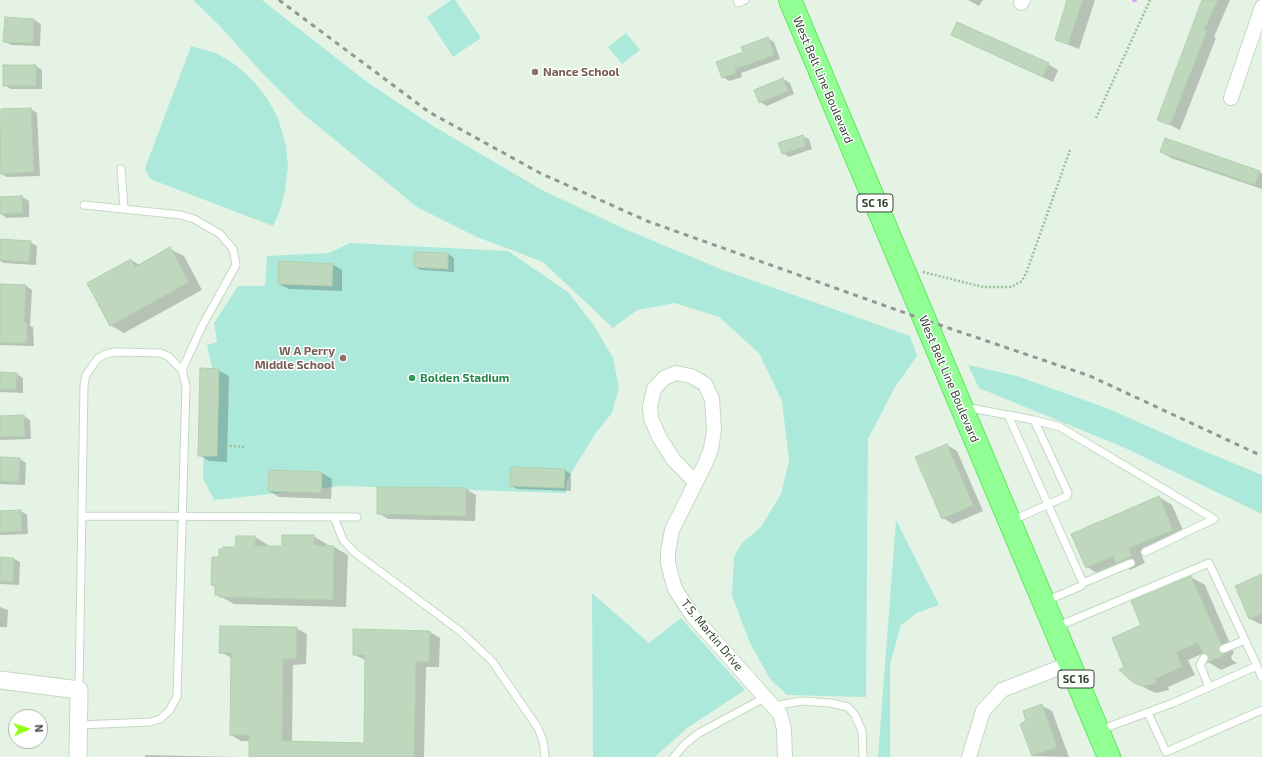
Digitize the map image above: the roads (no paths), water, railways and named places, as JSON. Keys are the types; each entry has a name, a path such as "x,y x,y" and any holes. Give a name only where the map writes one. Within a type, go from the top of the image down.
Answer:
{"main road":[{"name":"West Belt Line Boulevard","path":"790,0 1109,757"}],"street":[{"path":"1231,98 1262,7"},
{"name":"T.S. Martin Drive","path":"695,482 673,459 660,438 651,418 650,407 654,389 664,378 676,373 692,376 705,384 712,399 714,408 714,430 711,449 703,469 695,482 672,530 668,552 668,563 671,575 675,589 692,615 780,714 784,729 785,757"},
{"path":"969,757 983,711 1002,690 1069,664"},
{"path":"0,680 79,690 78,757"}],"lane":[{"path":"737,0 738,3 745,0"},
{"path":"121,169 124,208"},
{"path":"84,205 181,215 194,219 220,234 233,249 236,265 202,326 182,370"},
{"path":"79,690 84,385 90,368 98,358 106,354 115,352 152,352 168,356 182,370 186,386 177,697 174,705 160,719 150,722 79,725"},
{"path":"961,406 1060,426 1214,519 1145,552"},
{"path":"1008,415 1083,583"},
{"path":"1010,522 1067,496 1068,493 1034,420"},
{"path":"82,516 357,516"},
{"path":"334,516 343,540 354,552 460,631 492,661 538,728 543,742 545,757"},
{"path":"1044,602 1081,586 1083,583 1131,563"},
{"path":"1054,628 1210,563 1262,678"},
{"path":"1223,649 1245,640"},
{"path":"1204,658 1201,661 1201,670 1209,687"},
{"path":"1098,731 1148,713 1257,666"},
{"path":"674,757 685,744 699,734 770,701 809,701 831,703 848,707 855,715 862,731 863,757"},
{"path":"1148,713 1166,752 1262,710"}],"railway":[{"path":"279,0 429,112 540,173 647,221 925,320 1090,376 1262,456"}],"place":[{"name":"Nance School","path":"535,72"},
{"name":"W A Perry Middle School","path":"343,358"},
{"name":"Bolden Stadium","path":"412,378"}]}
